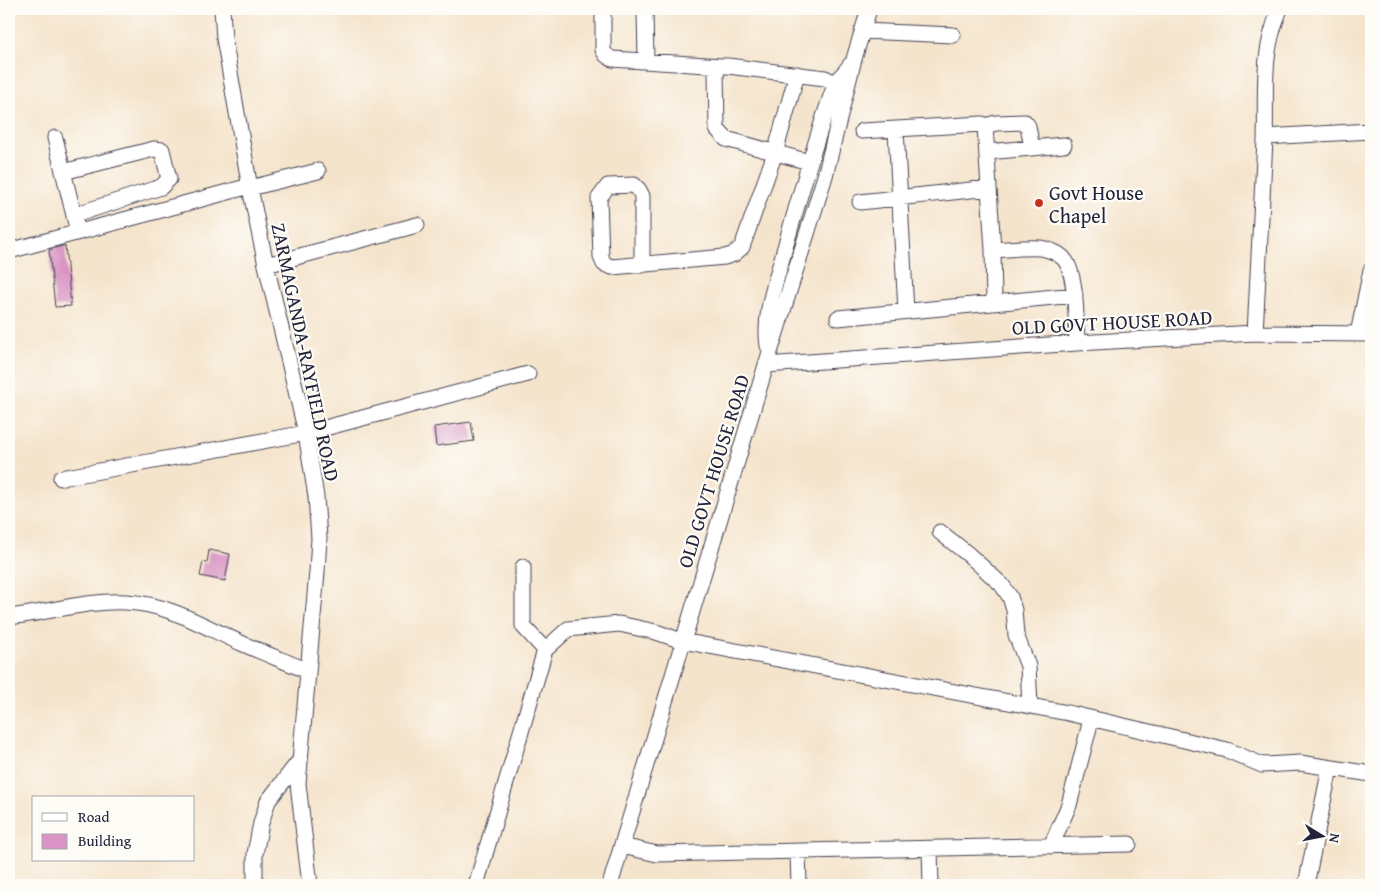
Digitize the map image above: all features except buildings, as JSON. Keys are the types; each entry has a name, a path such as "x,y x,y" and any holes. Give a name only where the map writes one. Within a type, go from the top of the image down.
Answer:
{"street":[{"name":"ZARMAGANDA-RAYFIELD ROAD","path":"222,9 224,38 250,187 266,265 306,433 316,497 319,538 298,784 310,885"},
{"path":"604,9 603,50 612,59 728,66 825,78 836,83"},
{"path":"645,9 646,61"},
{"path":"768,360 819,196 854,59 869,9"},
{"path":"1255,334 1265,136 1264,76 1267,50 1273,26 1280,9"},
{"path":"862,31 953,35"},
{"path":"768,360 767,335 770,305 809,162 836,83 854,59"},
{"path":"722,66 716,70 717,129 726,138 809,162"},
{"path":"642,264 642,196 634,185 608,186 600,198 601,257 604,264 612,267 725,257 734,254 742,248 775,153 797,74"},
{"path":"862,131 982,124 985,126 996,123 1025,122 1028,126 1032,148"},
{"path":"985,126 993,250 994,303"},
{"path":"896,130 906,311"},
{"path":"1265,136 1371,130"},
{"path":"55,138 78,233"},
{"path":"987,152 1064,145"},
{"path":"63,172 154,148 162,150 169,179 161,187 74,215"},
{"path":"9,251 250,187 318,171"},
{"path":"860,202 989,188"},
{"path":"801,190 819,196"},
{"path":"266,265 416,224"},
{"path":"993,250 1042,248 1057,253 1065,260 1072,275 1075,295 1077,343"},
{"path":"1365,334 1371,270"},
{"path":"838,318 1075,295"},
{"name":"OLD GOVT HOUSE ROAD","path":"610,885 768,360 1255,334 1365,334"},
{"path":"61,478 306,433 528,374"},
{"path":"940,532 1002,585 1010,597 1014,610 1016,635 1028,666 1030,706"},
{"path":"523,567 523,626 545,650"},
{"path":"9,617 97,602 148,604 172,610 239,642 308,671"},
{"path":"476,885 545,650 568,629 619,624 656,632 682,641 1030,706 1227,750 1262,765 1300,763 1371,774"},
{"path":"1051,846 1069,806 1092,720"},
{"path":"253,885 255,878 255,854 261,823 268,801 300,760"},
{"path":"1307,880 1330,768"},
{"path":"622,846 657,854 1129,844"},
{"path":"930,849 931,885"},
{"path":"798,852 799,885"}],"place":[{"name":"Govt House Chapel","path":"1039,203"}]}
